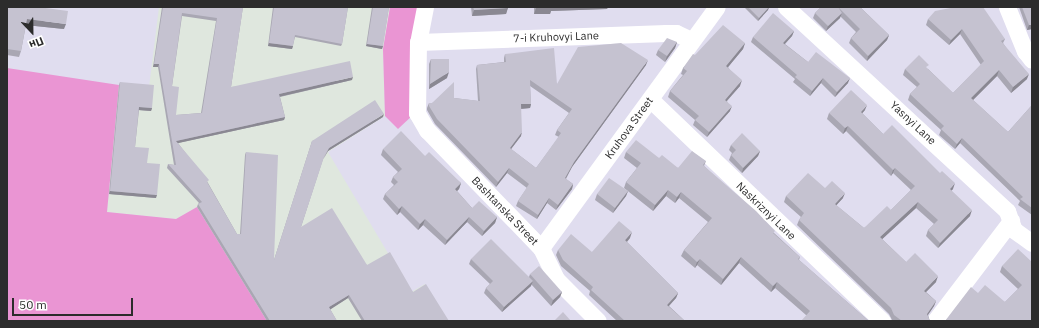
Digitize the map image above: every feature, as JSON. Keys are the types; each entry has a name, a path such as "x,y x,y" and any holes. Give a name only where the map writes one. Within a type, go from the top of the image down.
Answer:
{"street":[{"name":"Bashtanska Street","path":"425,7 418,42 417,113 427,130 541,248 556,279 598,321"},
{"name":"Kruhova Street","path":"541,248 650,99 691,40 717,7"},
{"name":"Yasnyi Lane","path":"786,7 1007,211 1014,230 1032,243"},
{"path":"1007,7 1025,51 1032,60"},
{"name":"7-i Kruhovyi Lane","path":"418,42 666,33 676,33 691,40"},
{"name":"Naskriznyi Lane","path":"650,99 882,321"},
{"path":"935,321 1011,221"}],"shaded area":[{"path":"159,7 390,7 383,49 385,116 328,152 411,292 425,284 447,321 267,321 197,207 176,219 107,212 119,85 149,87"},
{"path":"390,7 420,7 414,114 398,129 385,116 383,49"},
{"path":"7,68 119,85 107,212 176,219 197,207 267,321 7,321"}],"building":[{"path":"7,7 38,7 68,11 66,24 27,19 21,51 7,49"},
{"path":"163,7 243,7 231,87 350,61 353,77 279,94 285,117 176,141 209,180 207,182 237,234 241,234 246,152 278,155 274,260 312,141 375,100 384,114 329,148 324,157 301,227 332,208 367,265 390,252 413,292 426,284 449,321 365,321 349,295 329,307 337,321 270,321 198,204 202,202 168,164 176,165 159,64 154,64","holes":["182,13 217,18 202,113 176,115 179,87 172,86"]},
{"path":"274,7 348,7 342,44 295,35 293,46 269,43"},
{"path":"373,7 389,7 383,46 367,44"},
{"path":"473,7 508,7 508,8 474,10"},
{"path":"552,7 552,8 536,8"},
{"path":"748,7 769,7 759,18"},
{"path":"821,7 838,7 842,13 828,26 815,13"},
{"path":"838,7 860,7 889,35 868,56 851,38 860,29"},
{"path":"956,7 983,7 1005,39 1001,41 1029,74 1013,87 999,70 971,98 1008,132 1032,105 1032,208 1020,199 1023,197 962,138 957,144 941,129 944,126 910,94 920,84 905,69 919,55 929,65 926,67 953,93 984,61 962,29 951,40 928,19 935,11"},
{"path":"1022,7 1032,7 1032,25 1029,25"},
{"path":"773,13 794,31 783,43 808,62 816,52 850,78 837,92 823,78 812,91 795,77 797,75 753,37"},
{"path":"723,25 745,43 726,66 742,80 725,100 732,106 709,132 695,120 699,116 670,91 687,71 683,68 693,54 695,55"},
{"path":"667,38 677,42 667,56 658,50"},
{"path":"621,43 648,60 574,162 565,178 573,184 558,205 549,198 538,215 518,201 529,184 509,168 498,182 437,119 429,106 429,103 432,103 454,82 454,98 480,101 477,65 506,62 505,54 554,48 557,84 578,47","holes":["530,80 572,109 557,130 561,133 536,168 510,148 522,132 521,104 531,104"]},
{"path":"431,59 449,59 449,72 430,84"},
{"path":"120,82 154,85 152,108 139,107 135,147 149,148 147,163 160,164 157,195 110,191"},
{"path":"851,90 867,105 861,112 883,134 892,125 940,173 942,171 955,183 950,189 972,210 940,243 928,230 938,220 918,202 880,237 906,262 915,253 938,276 924,291 936,301 927,314 930,321 902,321 894,315 891,308 799,220 804,213 786,196 808,173 825,188 832,181 845,193 835,204 864,228 887,206 891,210 915,186 895,168 893,170 848,126 845,128 829,113"},
{"path":"401,131 425,156 429,152 461,183 455,189 472,208 479,201 497,217 484,231 469,217 447,240 425,219 420,224 402,206 399,209 385,194 398,182 393,177 402,169 383,149"},
{"path":"742,133 760,151 743,168 731,155 736,150 731,145"},
{"path":"636,140 659,158 662,155 678,168 692,151 706,161 703,165 756,211 775,231 773,233 800,257 798,259 869,321 801,321 810,311 777,282 773,286 741,257 723,279 700,259 697,262 684,250 712,218 681,192 677,197 668,190 655,205 626,182 641,163 626,152"},
{"path":"609,178 628,191 615,208 597,194"},
{"path":"619,221 632,232 625,240 678,293 667,305 685,321 625,321 591,290 593,287 563,260 558,250 571,234 592,252"},
{"path":"491,239 533,281 504,307 486,288 493,281 471,259"},
{"path":"1018,249 1032,262 1032,321 945,321 971,287 978,293 985,285 1005,302 1022,285 1002,266"},
{"path":"539,266 562,292 553,300 530,274"},
{"path":"563,312 571,321 554,321"}]}
